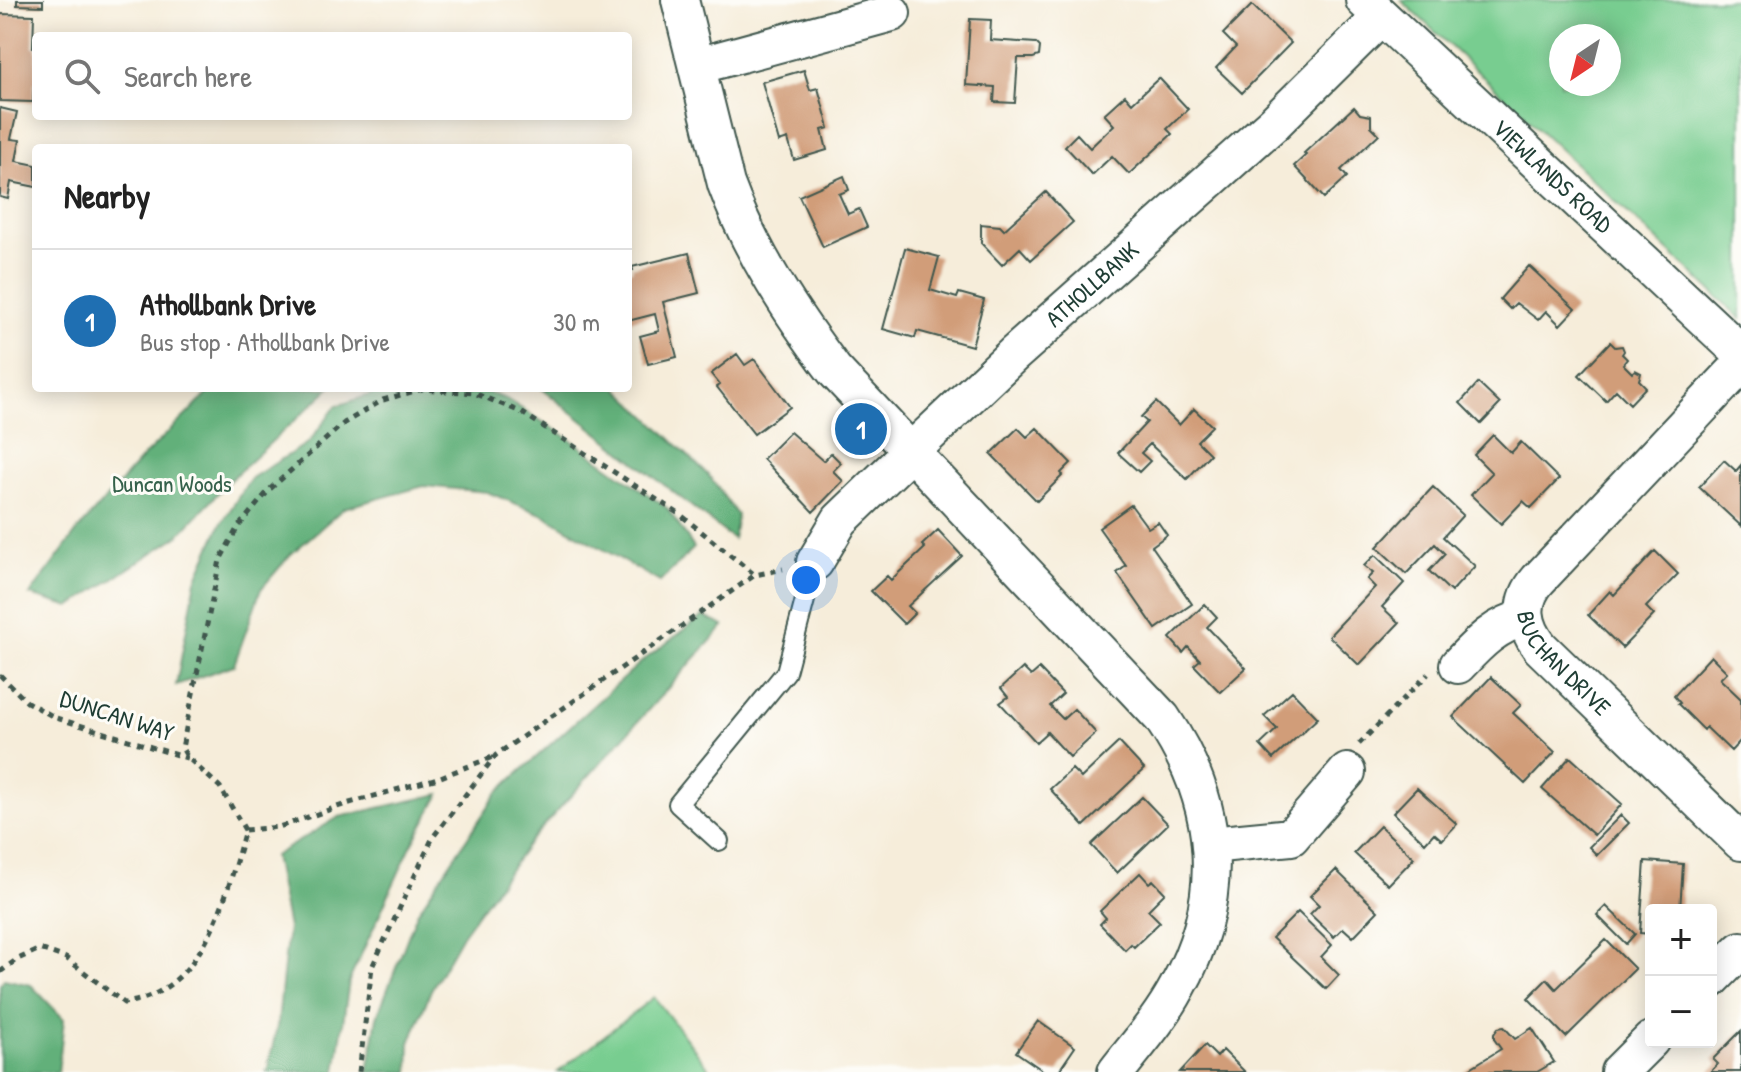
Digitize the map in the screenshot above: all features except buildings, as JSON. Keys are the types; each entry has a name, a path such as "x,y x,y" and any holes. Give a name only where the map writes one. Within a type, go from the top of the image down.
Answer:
{"street":[{"path":"680,0 726,184 736,210 795,319 834,370 1162,718 1182,746 1196,778 1207,812 1210,896 1191,959 1177,989 1116,1072"},
{"name":"VIEWLANDS ROAD","path":"1374,9 1741,353"},
{"name":"ATHOLLBANK","path":"815,562 840,520 1013,355 1274,123 1370,28 1374,9"},
{"path":"697,66 892,13"},
{"name":"BUCHAN DRIVE","path":"1741,365 1533,586 1526,597 1525,618 1540,647 1741,842"},
{"path":"1458,665 1496,629 1525,618"},
{"path":"1210,845 1291,837 1347,772"},
{"path":"1715,976 1741,950"},
{"path":"1619,1072 1645,1046"}],"lane":[{"path":"719,841 678,804 786,672 815,562"}],"path":[{"path":"0,972 16,960 40,949 66,958 124,1003 145,1001 163,991 191,966 218,919 245,830 220,787 188,758 182,748 220,560 232,538 270,489 344,423 383,400 411,392"},
{"path":"461,392 474,393 521,412 682,516 755,575"},
{"path":"245,830 279,827 438,778 496,755 755,575 815,562"},
{"path":"1347,772 1354,749 1435,666 1458,665"},
{"name":"DUNCAN WAY","path":"0,675 27,702 56,718 188,758"},
{"path":"359,1072 372,967 433,837 496,755"}],"green space":[{"path":"1401,0 1741,0 1741,319"},
{"name":"Duncan Woods","path":"210,392 326,392 230,480 178,536 70,607 30,595 78,530 142,458"},
{"path":"378,392 486,392 506,399 567,437 667,508 694,548 660,582 544,515 487,492 424,486 344,508 290,555 261,589 234,665 176,685 196,580 220,526 250,479 309,442 336,406"},
{"path":"546,392 622,392 710,477 737,515 733,539"},
{"path":"703,616 724,626 531,840 462,935 431,990 410,1043 409,1072 368,1072 377,1017 417,913 498,792 640,663"},
{"path":"440,794 410,848 349,981 336,1072 267,1072 278,1022 288,928 274,856 339,817"},
{"path":"4,979 31,985 64,1019 58,1072 0,1072 0,985"},
{"path":"654,997 712,1072 558,1072"}],"place":[{"name":"Athollbank Drive","path":"861,429"}]}
